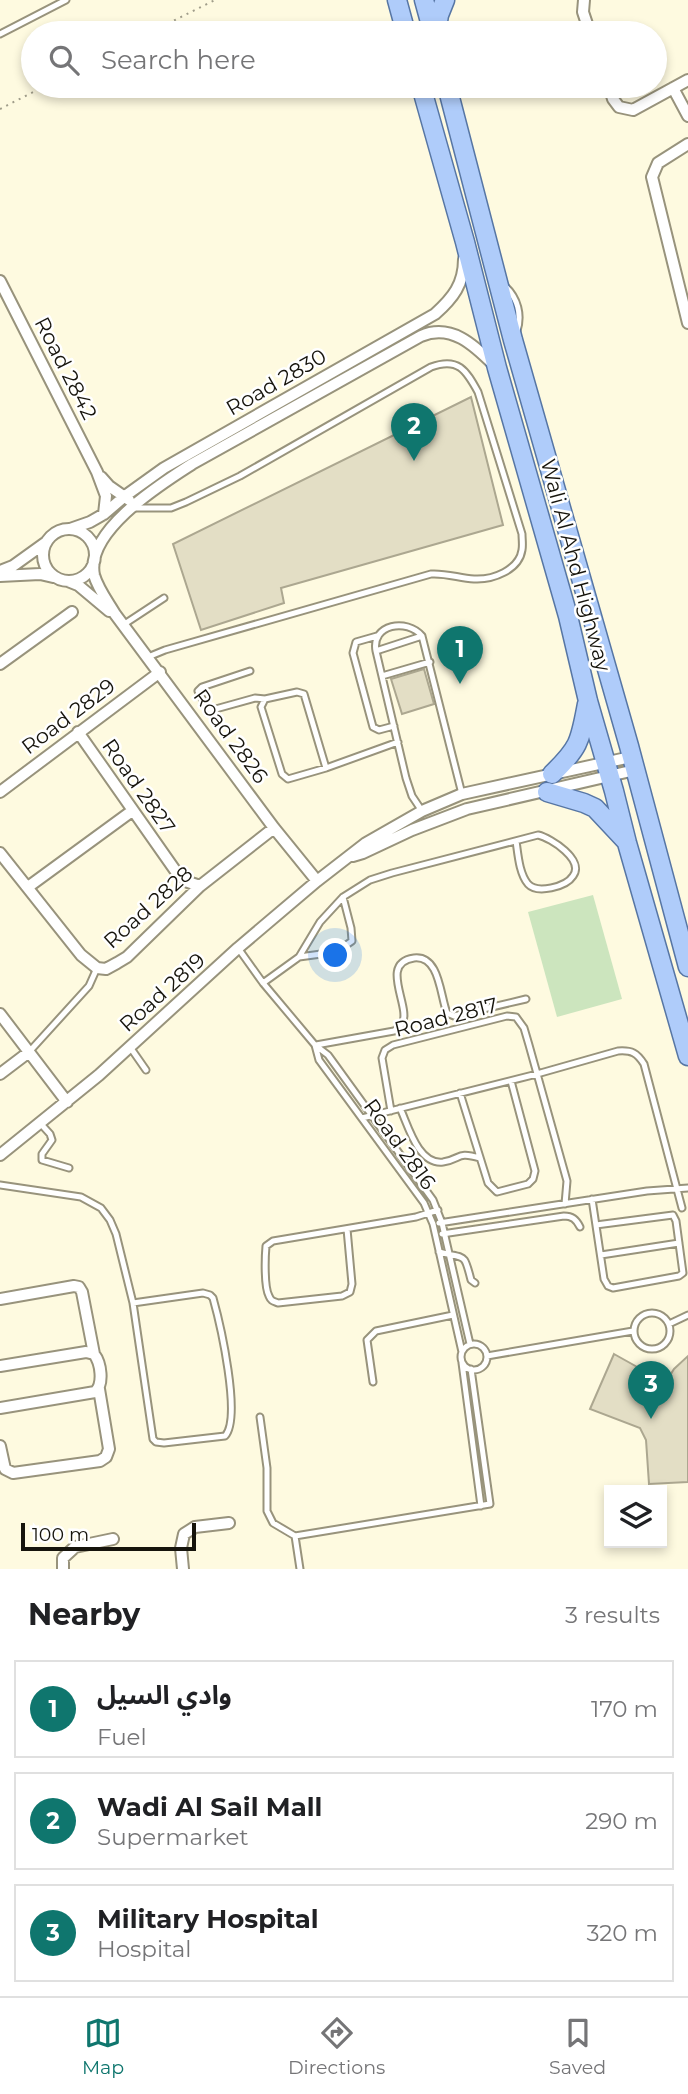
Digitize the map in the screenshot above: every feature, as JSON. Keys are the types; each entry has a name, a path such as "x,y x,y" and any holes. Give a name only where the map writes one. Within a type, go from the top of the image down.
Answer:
{"main road":[{"path":"397,0 403,21"},
{"path":"424,0 431,21"},
{"path":"438,21 445,0"},
{"name":"Wali Al Ahd Highway","path":"424,98 497,368 568,616 588,701 621,767 627,843 688,1056"},
{"name":"Wali Al Ahd Highway","path":"450,98 621,767 678,929 688,967"},
{"path":"552,774 574,752 580,740 588,701"},
{"path":"547,792 595,808 627,843"}],"street":[{"path":"584,0 583,12 586,21"},
{"path":"680,85 688,102"},
{"path":"680,85 688,116"},
{"path":"614,98 619,107 628,110 656,98"},
{"path":"688,144 657,163 652,177 684,291 688,323"},
{"name":"Road 2830","path":"69,529 104,514 164,468 435,314 453,297 461,283 465,242"},
{"name":"Road 2842","path":"0,281 97,472 106,496 104,514"},
{"name":"Road 2830","path":"94,559 104,536 132,507 191,464 431,332 452,332 483,354 497,368"},
{"name":"Road 2842","path":"97,472 109,486 125,496 132,507"},
{"path":"77,530 89,538 94,552 92,566 82,577 64,580 40,574 0,573 45,543 55,532 77,530"},
{"path":"45,543 45,565 54,576 64,580"},
{"name":"Road 2826","path":"94,559 94,574 115,614 274,828 317,881"},
{"name":"Road 2826","path":"64,580 78,585 115,614"},
{"path":"0,664 72,612"},
{"name":"Road 2829","path":"0,792 160,672"},
{"name":"Road 2827","path":"78,733 177,873 188,882 200,886"},
{"name":"Road 2819","path":"0,1155 130,1047 238,948 366,843 422,811 462,794 552,774 621,767"},
{"name":"Road 2819","path":"350,856 467,809 547,792 621,767"},
{"path":"462,794 467,809"},
{"path":"27,887 132,811"},
{"path":"422,811 430,823"},
{"name":"Road 2828","path":"0,853 81,955 97,968 106,969 127,957 200,886 274,828"},
{"path":"0,1014 67,1101"},
{"path":"0,1074 29,1052"},
{"path":"0,1299 79,1287 94,1354 98,1359 101,1384 99,1389 109,1449 106,1457 100,1461 13,1473 5,1469 0,1446"},
{"path":"0,1366 86,1352 94,1354"},
{"path":"0,1408 95,1392 99,1389"},
{"path":"183,1569 181,1548 184,1534 195,1527 229,1522"},
{"path":"63,1569 63,1558 75,1546 113,1539"}],"lane":[{"path":"25,21 66,0"},
{"path":"0,34 21,23"},
{"path":"132,507 171,508 186,502 240,476 431,367 447,362 457,365 469,375 478,392 522,534 522,551 516,563 506,572 474,579 450,574 431,574 148,657"},
{"path":"123,625 164,598"},
{"path":"394,726 379,730 373,727 353,653 356,642 402,625 410,626 422,636 462,794"},
{"path":"377,636 376,651 409,787 422,811"},
{"path":"376,651 422,636"},
{"path":"382,676 430,662"},
{"path":"250,671 202,687 198,691 208,709 255,698 265,699 297,692 304,694 326,768"},
{"path":"265,699 261,707 284,777 292,778 326,768 398,742"},
{"path":"263,983 299,957 320,922 343,897 362,884 392,873 538,835 551,839 569,856 576,868 575,876 552,888 540,890 530,886 524,877 516,841"},
{"path":"299,957 336,952 352,941 352,928 343,897"},
{"name":"Road 2816","path":"238,948 263,983 315,1045 328,1055 438,1210 470,1344"},
{"path":"315,1045 394,1031 402,1025 404,1016 396,977 399,968 413,958 430,962 435,969 447,1013 454,1016 526,999"},
{"path":"29,1052 89,986 97,968"},
{"name":"Road 2817","path":"391,1111 382,1058 385,1050 393,1045 507,1016 516,1017 524,1028 537,1074"},
{"name":"Road 2816","path":"315,1045 319,1060 419,1193 429,1213 462,1352"},
{"path":"130,1047 146,1070"},
{"path":"362,1118 628,1050 638,1054 644,1064 682,1208"},
{"path":"537,1074 567,1181 565,1203"},
{"path":"460,1093 488,1183 497,1192 527,1184 533,1180 535,1171 511,1081"},
{"path":"400,1108 419,1148 428,1158 445,1162 465,1154 480,1158"},
{"path":"40,1124 52,1140 42,1160 69,1168"},
{"path":"0,1185 81,1197 101,1208 114,1227 133,1303 153,1439 164,1443 225,1436 230,1430 232,1394 213,1298 203,1293 133,1303"},
{"path":"433,1224 647,1191 688,1188"},
{"path":"592,1199 604,1279 607,1286 613,1288 683,1273 673,1215 596,1225"},
{"path":"347,1229 352,1284 350,1292 342,1296 278,1303 272,1301 268,1295 267,1246 273,1241 438,1210"},
{"path":"435,1235 564,1216 577,1220 580,1227"},
{"path":"601,1255 679,1243"},
{"path":"439,1252 466,1259 471,1280 475,1283"},
{"path":"648,1312 664,1317 669,1324 670,1335 665,1344 655,1349 645,1348 636,1341 633,1331 635,1322 648,1312"},
{"path":"373,1382 367,1340 370,1335 376,1331 453,1315"},
{"path":"669,1324 688,1315"},
{"path":"487,1356 633,1331"},
{"path":"481,1506 462,1352 470,1344 482,1346 487,1356"},
{"path":"471,1370 482,1367 487,1356"},
{"path":"260,1417 267,1468 267,1510 273,1523 295,1536 490,1504 471,1370 462,1363"},
{"path":"295,1536 300,1569"}],"path":[{"path":"173,21 215,0"},
{"path":"0,108 21,98"}],"green space":[{"path":"593,895 622,999 557,1017 528,912"}],"building":[{"path":"471,397 503,525 281,588 284,603 201,630 173,544"},
{"path":"424,669 434,704 402,714 391,679"},
{"path":"614,1354 657,1378 669,1377 688,1356 688,1482 649,1484 646,1440 640,1428 590,1409"}],"place":[{"name":"Wadi Al Sail Mall","path":"414,461"},
{"name":"وادي السيل","path":"460,684"},
{"name":"Military Hospital","path":"651,1419"}]}
